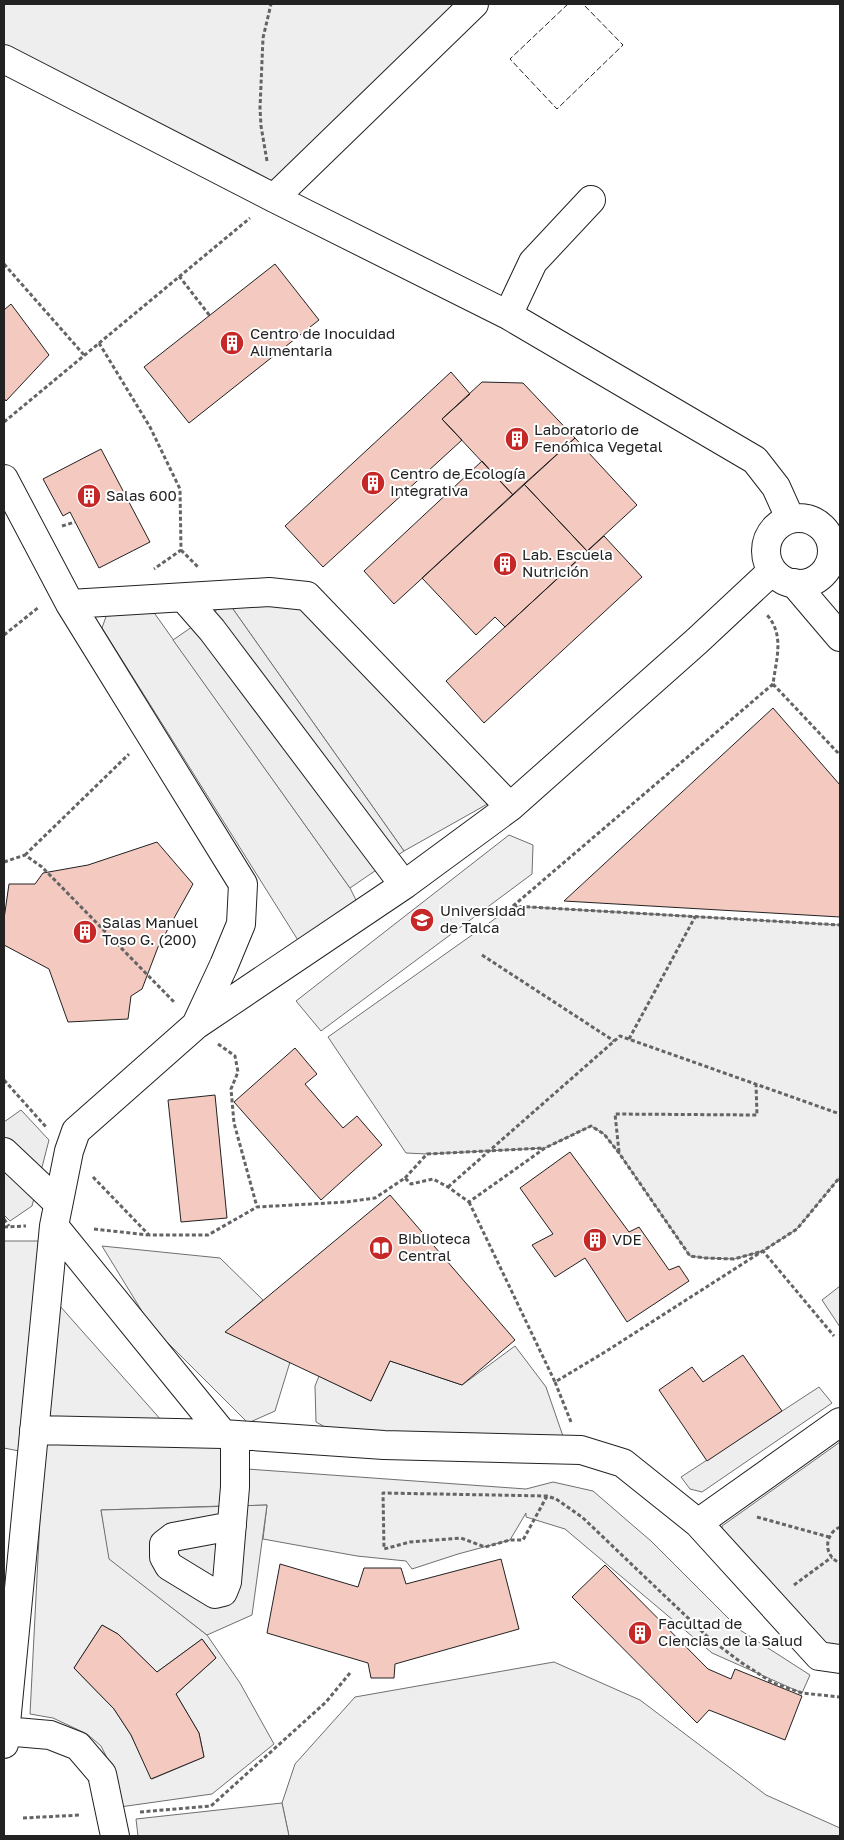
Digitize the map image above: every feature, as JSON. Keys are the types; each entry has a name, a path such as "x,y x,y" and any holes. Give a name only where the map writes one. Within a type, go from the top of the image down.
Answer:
{"lane":[{"path":"274,198 474,4"},
{"path":"4,59 274,198 508,315 755,460 776,487 790,518"},
{"path":"508,315 533,262 591,200"},
{"path":"4,479 70,604 243,884 241,924 196,1025"},
{"path":"783,577 807,583 818,577 827,568 836,548 826,532 816,522 803,518 790,518 778,524 770,534 765,546 766,559 783,577 840,637"},
{"path":"114,1825 102,1774 78,1746 50,1735 4,1736 56,1214 69,1151 76,1130 196,1025 404,885 510,807 697,641 783,577"},
{"path":"70,604 269,592 307,596 510,807"},
{"path":"184,598 212,630 404,885"},
{"path":"4,1152 56,1214 229,1435 235,1487 232,1526"},
{"path":"698,1523 840,1422"},
{"path":"34,1430 229,1435 384,1445 581,1450 624,1463 698,1523 819,1656 840,1660"}],"path":[{"path":"4,422 274,198 261,126 260,108 263,38 271,4"},
{"path":"4,264 84,355"},
{"path":"179,276 210,316"},
{"path":"98,343 150,427 180,489 181,550 148,574"},
{"path":"4,635 41,605"},
{"path":"840,755 773,684 512,906 840,925"},
{"path":"4,862 26,855 129,753"},
{"path":"26,855 42,867 175,1004 179,996"},
{"path":"630,1039 695,916"},
{"path":"482,954 614,1041"},
{"path":"196,1025 216,1043 235,1056 238,1072 231,1089 234,1124 257,1207"},
{"path":"448,1187 620,1036 840,1114"},
{"path":"4,1080 149,1235"},
{"path":"619,1153 615,1114 757,1116 756,1084"},
{"path":"468,1202 545,1148 591,1126 604,1134 619,1153 690,1256 734,1259 764,1251"},
{"path":"56,1214 149,1235 208,1235 257,1207 346,1202 375,1198 405,1178 427,1154 545,1148"},
{"path":"555,1382 798,1229 840,1177"},
{"path":"405,1178 411,1184 433,1179 448,1187 468,1202 564,1401 581,1450"},
{"path":"4,1219 10,1226"},
{"path":"764,1251 834,1336"},
{"path":"547,1496 523,1540 510,1540 485,1547 461,1538 410,1542 384,1549 383,1493 547,1496 582,1517 710,1639 742,1663 773,1683 808,1695 840,1697"},
{"path":"756,1516 829,1537"},
{"path":"840,1527 832,1532 829,1537 828,1548 832,1557 840,1563"},
{"path":"790,1588 832,1557"},
{"path":"23,1818 114,1825 211,1806 326,1702 350,1673"}],"shaded area":[{"path":"4,4 459,4 273,188 4,46"},
{"path":"228,602 297,607 314,616 491,802 404,851"},
{"path":"228,602 404,851 350,888 173,640"},
{"path":"150,607 350,888 358,904 301,945 102,628 109,608"},
{"path":"509,835 533,845 532,874 321,1031 296,1001"},
{"path":"513,906 840,925 840,1177 797,1229 763,1251 734,1259 690,1256 619,1153 604,1134 591,1126 545,1148 427,1154 406,1153 328,1037"},
{"path":"21,1110 49,1140 32,1206 10,1221 4,1215 4,1122"},
{"path":"4,1241 43,1241 19,1451 4,1448"},
{"path":"102,1246 220,1258 263,1300 226,1332 290,1362 275,1411 248,1423 151,1326"},
{"path":"840,1286 840,1327 822,1300"},
{"path":"59,1305 162,1421 43,1416"},
{"path":"515,1346 546,1387 565,1442 334,1432 316,1422 315,1386 319,1376 371,1401 390,1361 462,1385"},
{"path":"819,1387 832,1403 702,1492 690,1489 681,1477"},
{"path":"44,1440 225,1448 222,1506 101,1510 110,1559 207,1635 240,1683 274,1744 212,1794 120,1807 113,1770 101,1746 87,1734 53,1718 30,1714","holes":["102,1625 118,1634 157,1672 202,1639 216,1658 176,1694 199,1733 204,1757 152,1779 131,1735 114,1709 74,1668"]},
{"path":"840,1442 840,1651 824,1649 723,1537 722,1526"},
{"path":"247,1469 526,1489 553,1482 593,1491 651,1541 740,1630 810,1675 802,1693 712,1653 565,1529 526,1517 526,1513 510,1540 412,1569 406,1561 357,1556 263,1539 267,1505 240,1506"},
{"path":"267,1505 252,1615 207,1635 109,1559 101,1510"},
{"path":"554,1662 640,1700 766,1795 840,1828 840,1836 289,1836 282,1803 295,1764 355,1697"},
{"path":"282,1803 289,1836 138,1836 136,1819"}],"building":[{"name":"Centro de Inocuidad Alimentaria","path":"275,264 319,320 189,423 144,367"},
{"path":"11,304 49,355 6,401 4,398 4,310"},
{"name":"Centro de Ecología Integrativa","path":"451,372 470,394 442,419 462,440 323,567 285,526"},
{"name":"Laboratorio de Fenómica Vegetal","path":"482,382 523,383 575,438 513,495 442,419"},
{"path":"575,438 637,505 587,551 524,484"},
{"name":"Salas 600","path":"101,449 150,542 99,568 70,512 63,516 43,479"},
{"path":"482,461 513,495 394,604 364,571"},
{"name":"Lab. Escuela Nutrición","path":"524,484 587,551 505,627 495,617 476,635 422,578"},
{"path":"604,536 642,577 484,723 446,681"},
{"path":"773,708 840,785 840,917 564,901"},
{"name":"Salas Manuel Toso G. (200)","path":"157,842 193,884 158,947 142,989 131,996 128,1019 68,1022 49,969 4,945 4,919 9,884 35,884 43,873 88,865"},
{"path":"295,1048 317,1074 305,1084 343,1128 357,1116 382,1145 321,1200 234,1102"},
{"path":"215,1095 227,1218 181,1222 168,1100"},
{"name":"VDE","path":"570,1152 629,1232 639,1227 669,1270 679,1266 689,1281 627,1322 585,1258 555,1277 532,1245 553,1234 520,1188"},
{"name":"Biblioteca Central","path":"390,1195 515,1340 462,1385 390,1361 371,1401 225,1332"},
{"path":"743,1355 782,1411 707,1461 659,1390 692,1367 703,1382"},
{"path":"501,1559 519,1629 395,1664 394,1678 371,1678 368,1663 267,1633 280,1564 358,1587 364,1568 401,1568 406,1584"},
{"name":"Facultad de Ciencias de la Salud","path":"605,1565 708,1669 731,1679 735,1669 802,1696 785,1740 709,1710 697,1723 572,1597"},
{"path":"102,1625 118,1634 157,1672 202,1639 216,1658 176,1694 199,1733 204,1757 151,1779 131,1735 114,1709 74,1668"}],"fence":[{"path":"568,4 510,59 557,109 623,45 583,4"}],"place":[{"name":"Centro de Inocuidad Alimentaria","path":"232,343"},
{"name":"Laboratorio de Fenómica Vegetal","path":"517,439"},
{"name":"Centro de Ecología Integrativa","path":"373,483"},
{"name":"Salas 600","path":"89,496"},
{"name":"Lab. Escuela Nutrición","path":"505,564"},
{"name":"Universidad de Talca","path":"422,920"},
{"name":"Salas Manuel Toso G. (200)","path":"85,932"},
{"name":"VDE","path":"595,1240"},
{"name":"Biblioteca Central","path":"381,1248"},
{"name":"Facultad de Ciencias de la Salud","path":"640,1633"}]}
